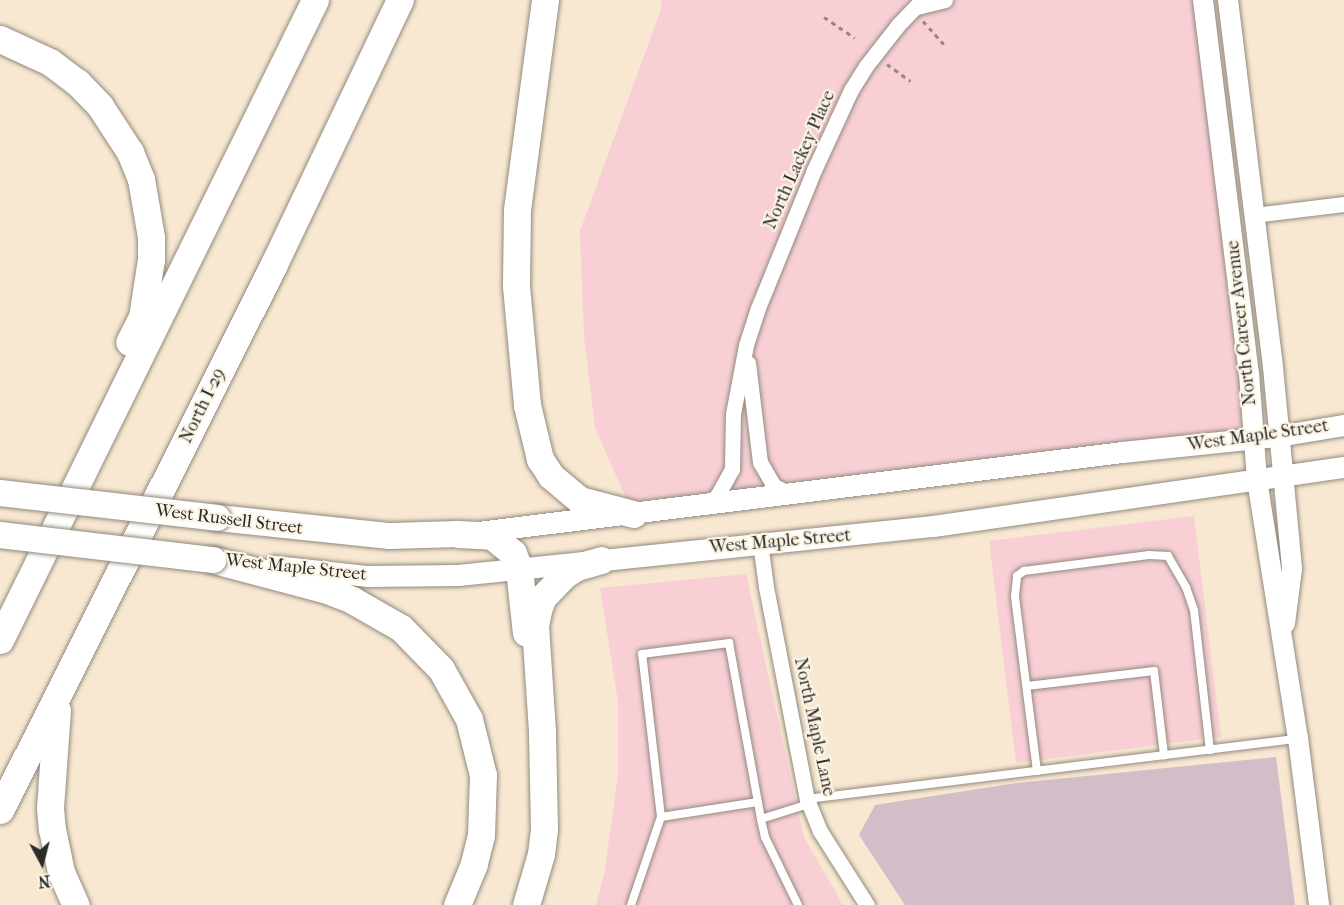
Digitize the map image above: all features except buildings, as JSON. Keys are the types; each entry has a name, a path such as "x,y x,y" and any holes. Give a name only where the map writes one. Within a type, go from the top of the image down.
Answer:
{"highway":[{"path":"0,640 315,0"},
{"name":"North I-29","path":"0,810 273,266 400,0"},
{"path":"546,0 517,210 516,286 527,405 540,459 551,476 580,500 633,513"},
{"path":"0,39 50,62 77,82 100,106 130,152 148,208 151,259 142,316 97,407 87,466"},
{"name":"West Russell Street","path":"0,493 371,535 458,534"},
{"path":"458,534 483,533 492,536 513,553 519,569 543,771"},
{"path":"0,535 214,560 324,589 352,600 401,628 441,669 469,719 483,776 481,835 474,864 457,905"},
{"path":"526,905 541,854 545,802 535,626 538,610 543,597 564,575 577,567 601,560"},
{"path":"59,696 50,808 55,849 61,872 76,905"}],"main road":[{"name":"West Maple Street","path":"458,534 1278,436 1344,425"},
{"name":"West Maple Street","path":"214,560 368,576 458,575 760,543 859,535 989,519 1344,467"}],"street":[{"path":"920,9 945,0"},
{"name":"North Career Avenue","path":"1203,0 1249,373 1257,480 1298,738 1319,905"},
{"name":"North Career Avenue","path":"1228,0 1273,367 1292,569 1283,645"},
{"name":"North Lackey Place","path":"703,506 717,496 732,469 733,414 746,345 758,308 802,201 851,90 882,44 920,9"},
{"path":"1254,215 1344,204"},
{"name":"North Lackey Place","path":"746,345 750,398 760,462 774,486 794,495"},
{"name":"North Maple Lane","path":"760,543 766,587 808,802 830,848 867,905"}],"lane":[{"path":"1037,771 1016,596 1017,576 1024,571 1162,554 1168,556 1186,587 1194,610 1210,750"},
{"path":"631,905 661,817 642,654 729,644 765,837 798,905"},
{"path":"1027,686 1154,671 1164,755"},
{"path":"761,819 808,802 1298,738"},
{"path":"661,817 758,802"}],"path":[{"path":"920,9 944,45"},
{"path":"825,17 855,38"},
{"path":"884,62 910,81"}],"shaded area":[{"path":"662,0 1202,0 1253,438 633,514 595,428 584,337 580,231 660,12"},
{"path":"1194,516 1221,737 1016,763 989,541"},
{"path":"746,574 804,837 843,905 596,905 604,875 618,775 618,702 600,588"},
{"path":"1276,757 1295,905 905,905 859,835 875,805 1017,783"}]}
